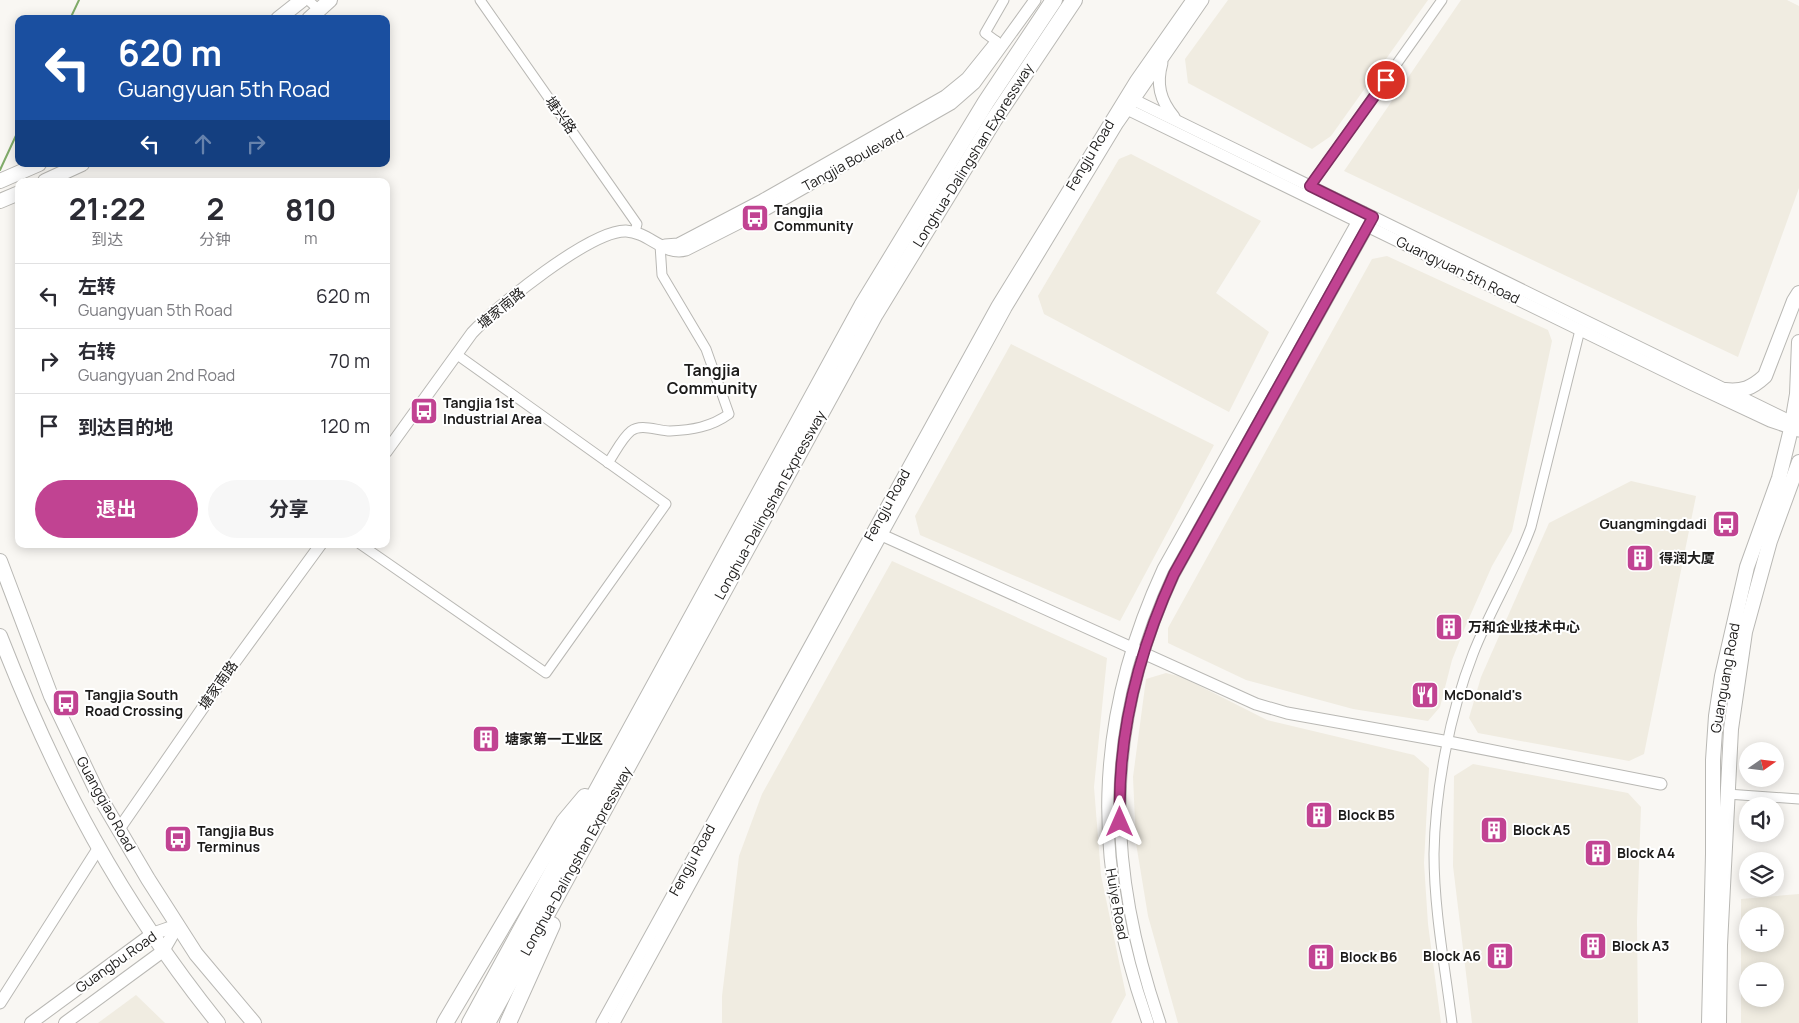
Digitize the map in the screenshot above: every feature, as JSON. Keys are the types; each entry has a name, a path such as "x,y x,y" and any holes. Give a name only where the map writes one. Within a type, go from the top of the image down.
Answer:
{"highway":[{"name":"Longhua-Dalingshan Expressway","path":"990,112 1054,0"},
{"name":"Longhua-Dalingshan Expressway","path":"487,1023 605,808 673,667 862,306 990,112 1074,0"},
{"name":"Longhua-Dalingshan Expressway","path":"470,1023 610,767 673,667"},
{"path":"445,1023 564,822 610,767"},
{"path":"508,1023 605,808"}],"main road":[{"path":"283,15 302,0"},
{"path":"314,10 330,0"},
{"path":"0,181 32,167"},
{"path":"52,178 75,167"},
{"path":"0,201 15,195"},
{"path":"1724,390 1745,390 1755,386 1765,376 1794,301 1799,293"},
{"name":"Guanguang Road","path":"1709,1023 1714,854 1713,760 1716,716 1722,676 1747,567 1795,427 1799,342"},
{"name":"Guanguang Road","path":"1719,1023 1731,729 1745,632 1770,541 1799,462"},
{"name":"Guangqiao Road","path":"0,562 51,696 77,752 119,829 196,954 254,1023"},
{"name":"Guangqiao Road","path":"0,636 48,751 98,849 163,951 218,1023"},
{"name":"Guangbu Road","path":"31,1023 152,934 178,925"},
{"name":"Guangbu Road","path":"65,1023 163,951 178,925"}],"street":[{"path":"308,0 314,10"},
{"name":"塘兴路","path":"480,0 638,224 635,232"},
{"path":"996,41 985,33 1004,0"},
{"name":"Tangjia Boulevard","path":"660,245 678,244 762,200 930,105 967,78 1027,0"},
{"name":"Tangjia Boulevard","path":"660,245 674,252 686,250 767,209 951,104 975,83 1035,0"},
{"name":"Fengju Road","path":"614,1023 997,306 1192,0"},
{"name":"Fengju Road","path":"1127,102 1168,50 1203,0"},
{"path":"1310,186 1442,0"},
{"path":"1168,50 1158,76 1159,92 1165,106 1183,124"},
{"name":"Guangyuan 5th Road","path":"1127,102 1183,124 1310,186 1366,219 1580,330 1795,427"},
{"name":"Guangyuan 5th Road","path":"1127,102 1366,219 1724,390 1795,427"},
{"name":"Huiye Road","path":"1148,1023 1124,945 1111,874 1108,840 1107,805 1111,742 1121,686 1137,650 1163,569 1366,219"},
{"name":"塘家南路","path":"390,446 456,354 487,316 558,263 600,238 625,231 635,232"},
{"path":"608,463 632,430 639,428 668,431 703,428 718,422 729,414 706,349 662,275 660,245 635,232"},
{"path":"1452,1023 1436,891 1434,854 1436,816 1448,742 1462,685 1473,654 1522,552 1531,526 1580,330"},
{"path":"366,548 546,673 666,504 456,354"},
{"path":"876,533 1256,704 1287,713 1448,742 1661,784"},
{"name":"Fengju Road","path":"602,1023 876,533"},
{"name":"塘家南路","path":"119,829 318,548"},
{"name":"Huiye Road","path":"1137,650 1123,743 1119,797 1120,839 1123,872 1136,942 1160,1023"},
{"path":"1727,794 1799,799"},
{"path":"0,1003 98,849"}],"shaded area":[{"path":"1228,0 1428,0 1331,136 1312,149 1188,83 1185,59"},
{"path":"1461,0 1787,0 1799,6 1799,188 1738,357 1344,171"},
{"path":"1131,154 1261,221 1216,293 1269,332 1229,412 1044,314 1038,296 1119,159"},
{"path":"1387,256 1548,330 1552,341 1512,531 1492,566 1466,625 1452,660 1440,707 1428,721 1353,709 1246,680 1168,643 1168,628 1372,259"},
{"path":"1011,344 1214,445 1120,621 920,535 915,516"},
{"path":"1631,481 1696,496 1644,754 1629,761 1478,733 1469,718 1481,677 1549,523"},
{"path":"892,561 1107,658 1094,787 1101,875 1126,995 1111,1023 722,1023 722,996 739,856 762,794"},
{"path":"1166,673 1182,677 1267,720 1414,755 1429,768 1424,863 1428,924 1441,1023 1178,1023 1148,916 1136,843 1133,777 1146,679"},
{"path":"1473,764 1628,793 1641,807 1637,921 1638,1023 1472,1023 1453,866 1454,776"},
{"path":"1799,894 1799,1023 1741,1023 1741,1007 1784,1007 1784,962 1741,962 1741,952 1784,952 1784,907 1741,907 1741,899 1784,897 1784,895"},
{"path":"136,995 165,1023 98,1023"}],"waterway":[{"path":"72,15 79,0"},
{"path":"0,170 15,138"}],"place":[{"name":"Tangjia Community","path":"755,218"},
{"name":"Tangjia 1st Industrial Area","path":"424,411"},
{"name":"Guangmingdadi","path":"1726,524"},
{"name":"得润大厦","path":"1640,558"},
{"name":"万和企业技术中心","path":"1449,627"},
{"name":"McDonald's","path":"1425,695"},
{"name":"Tangjia South Road Crossing","path":"66,703"},
{"name":"塘家第一工业区","path":"486,739"},
{"name":"Block B5","path":"1319,815"},
{"name":"Block A5","path":"1494,830"},
{"name":"Tangjia Bus Terminus","path":"178,839"},
{"name":"Block A4","path":"1598,853"},
{"name":"Block A3","path":"1593,946"},
{"name":"Block A6","path":"1500,956"},
{"name":"Block B6","path":"1321,957"}],"district":[{"name":"Tangjia Community","path":"712,379"}],"route":[{"path":"1120,822 1120,773 1123,743 1132,688 1142,652 1174,574 1369,227 1373,217 1310,186 1386,80"}]}
